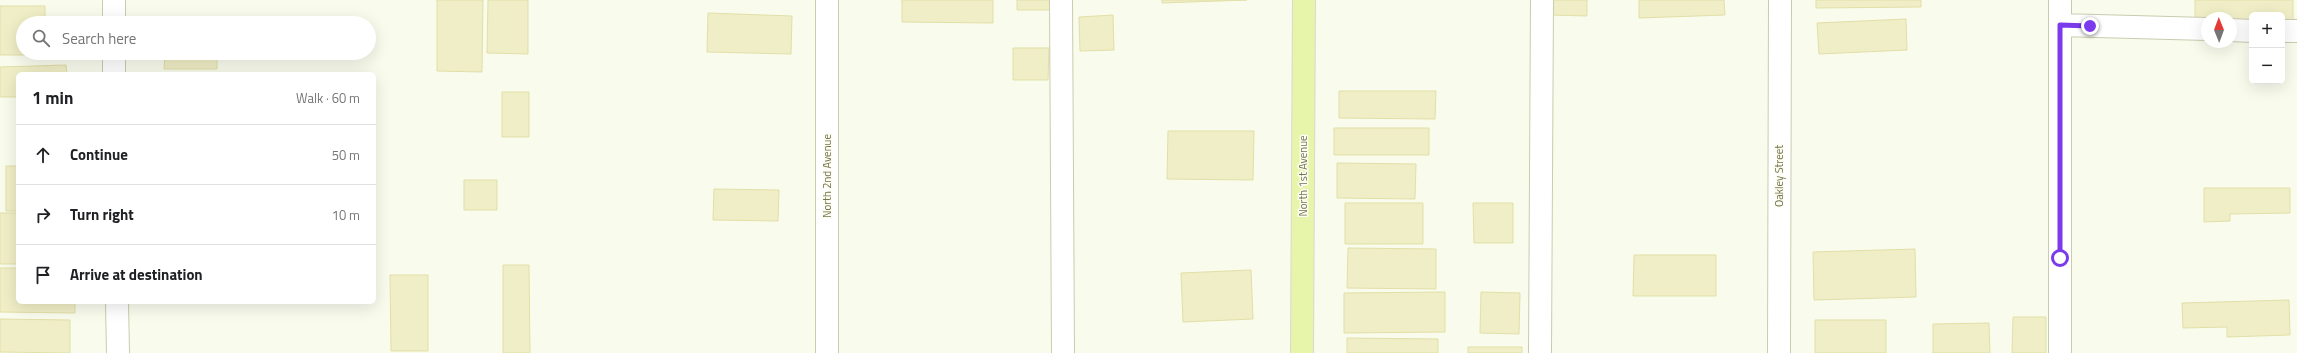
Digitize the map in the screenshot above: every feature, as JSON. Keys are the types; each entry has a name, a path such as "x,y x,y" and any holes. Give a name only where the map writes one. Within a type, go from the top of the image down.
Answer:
{"main road":[{"name":"North 1st Avenue","path":"1302,353 1304,0"}],"street":[{"path":"114,0 114,16"},
{"name":"North 2nd Avenue","path":"827,0 827,353"},
{"path":"1061,0 1063,353"},
{"path":"1540,353 1542,0"},
{"name":"Oakley Street","path":"1778,353 1780,0"},
{"path":"2060,0 2060,353"},
{"path":"2060,25 2201,29"},
{"path":"2237,30 2249,31"},
{"path":"2285,31 2297,31"},
{"path":"114,60 114,72"},
{"path":"117,304 118,353"}],"building":[{"path":"437,0 483,0 482,72 437,71"},
{"path":"488,0 528,0 528,54 487,53"},
{"path":"902,0 993,0 993,23 902,22"},
{"path":"1017,0 1051,0 1051,10 1017,10"},
{"path":"1162,0 1247,0 1162,3"},
{"path":"1552,0 1587,0 1587,16 1551,15"},
{"path":"1639,0 1724,0 1725,15 1639,18"},
{"path":"1816,0 1921,0 1921,7 1816,8"},
{"path":"2195,0 2293,0 2293,23 2285,23 2285,12 2249,12 2249,23 2237,24 2237,12 2201,12 2201,21 2195,24"},
{"path":"0,6 45,6 45,16 16,16 16,55 0,55"},
{"path":"708,13 792,16 791,54 707,52"},
{"path":"1113,15 1114,50 1080,51 1079,17"},
{"path":"1906,19 1907,50 1819,54 1817,23"},
{"path":"1013,48 1049,48 1048,80 1013,80"},
{"path":"165,60 217,60 217,69 164,69"},
{"path":"66,65 67,72 16,72 16,97 0,97 0,67"},
{"path":"1339,91 1436,91 1435,119 1339,118"},
{"path":"502,92 529,92 529,137 502,137"},
{"path":"1334,128 1429,128 1429,155 1334,155"},
{"path":"1168,131 1254,131 1253,180 1167,179"},
{"path":"1337,163 1416,164 1415,199 1337,198"},
{"path":"6,166 16,166 16,211 6,211"},
{"path":"464,180 497,180 497,210 464,210"},
{"path":"2204,188 2290,188 2290,213 2230,214 2230,221 2204,222"},
{"path":"714,189 779,190 778,221 713,220"},
{"path":"1345,203 1423,203 1423,244 1345,244"},
{"path":"1473,203 1513,203 1513,243 1474,243"},
{"path":"0,213 16,213 16,264 0,264"},
{"path":"1348,248 1436,249 1436,289 1347,288"},
{"path":"1915,249 1916,297 1814,300 1813,252"},
{"path":"1634,255 1716,255 1716,296 1633,296"},
{"path":"503,265 529,265 530,353 503,353"},
{"path":"0,268 16,268 16,304 75,304 75,313 0,312"},
{"path":"1251,270 1253,319 1183,322 1181,273"},
{"path":"390,275 428,275 428,351 391,351"},
{"path":"1445,292 1445,332 1344,333 1344,293"},
{"path":"1481,292 1520,293 1519,334 1480,333"},
{"path":"2289,300 2290,335 2227,337 2227,327 2183,328 2182,303"},
{"path":"2013,317 2046,317 2046,353 2012,353"},
{"path":"0,319 70,320 70,353 0,352"},
{"path":"1815,320 1886,320 1886,353 1815,353"},
{"path":"1989,323 1990,353 1933,353 1933,324"},
{"path":"1347,338 1438,339 1438,353 1347,353"},
{"path":"1468,347 1522,347 1522,353 1468,353"}],"route":[{"path":"2060,258 2060,25 2090,26"}]}
